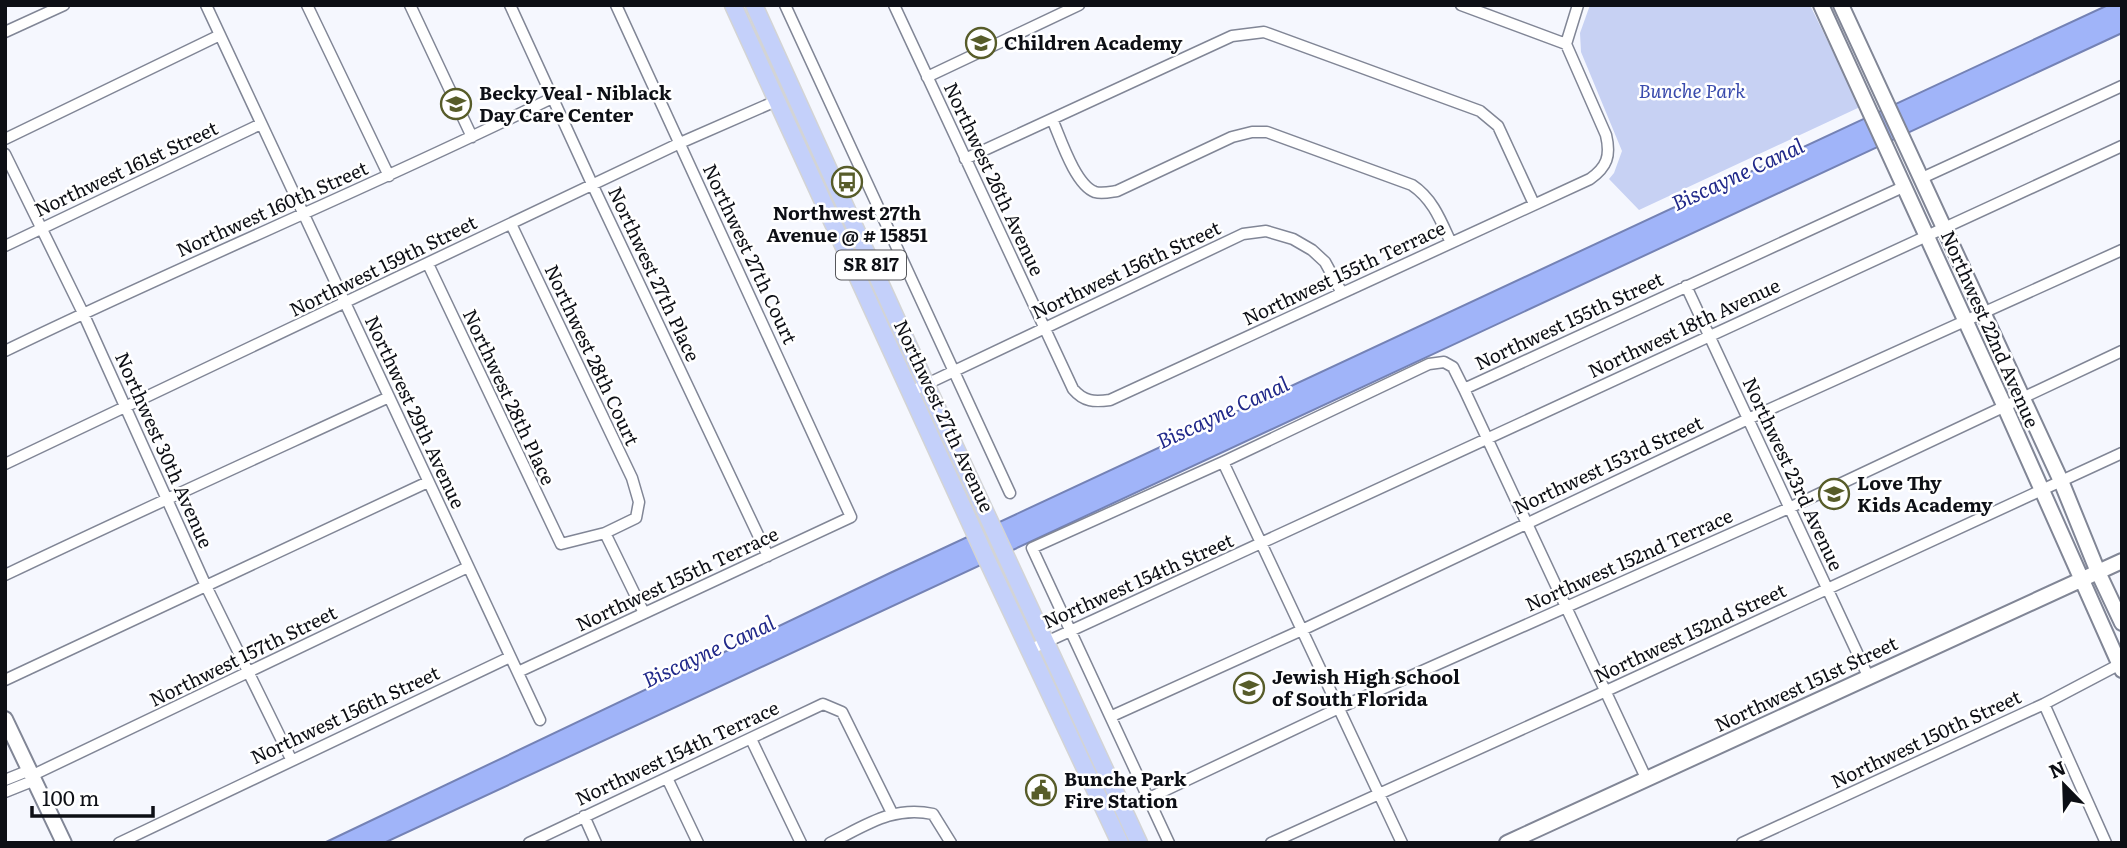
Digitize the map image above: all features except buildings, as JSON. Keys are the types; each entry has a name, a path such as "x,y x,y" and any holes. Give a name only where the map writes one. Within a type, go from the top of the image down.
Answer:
{"main road":[{"name":"Northwest 27th Avenue","path":"733,5 1119,843"},
{"name":"Northwest 27th Avenue","path":"754,5 831,178 1139,843"},
{"name":"Northwest 22nd Avenue","path":"1821,5 2121,666"},
{"name":"Northwest 22nd Avenue","path":"1841,5 2061,481 2122,623"},
{"path":"776,101 783,100 789,104 822,173 831,178"},
{"name":"Northwest 151st Street","path":"1507,843 2122,561"},
{"path":"5,719 64,843"},
{"path":"1094,787 1110,780"}],"street":[{"path":"5,32 64,5"},
{"name":"Northwest 29th Avenue","path":"206,5 540,720"},
{"path":"307,5 389,176"},
{"path":"410,5 472,137"},
{"name":"Northwest 27th Place","path":"510,5 768,556"},
{"name":"Northwest 27th Court","path":"616,5 850,517"},
{"name":"Northwest 27th Avenue","path":"785,5 1010,493"},
{"name":"Northwest 26th Avenue","path":"894,5 1073,389 1086,400"},
{"path":"927,77 1079,5"},
{"path":"1461,5 1566,44 1578,5"},
{"path":"965,159 1231,36 1264,32 1480,111 1499,126 1534,204"},
{"path":"5,139 219,35"},
{"name":"Northwest 155th Terrace","path":"1086,400 1110,400 1590,179 1602,170 1610,150 1566,44"},
{"path":"1922,177 2122,86"},
{"name":"Northwest 160th Street","path":"5,351 83,313 389,176 552,98"},
{"name":"Northwest 159th Street","path":"5,464 680,143 776,101"},
{"path":"1052,119 1075,170 1093,192 1117,191 1232,137 1252,132 1267,132 1412,185 1423,192 1433,205 1451,243"},
{"name":"Northwest 161st Street","path":"5,246 261,124"},
{"name":"Northwest 18th Avenue","path":"1262,544 1486,438 2122,146"},
{"name":"Northwest 30th Avenue","path":"5,154 43,228 206,586 291,760"},
{"name":"Northwest 155th Street","path":"1072,631 1032,548 1223,462 1429,364 1444,362 1453,367 1464,388 1903,187"},
{"name":"Northwest 28th Court","path":"511,224 632,478 639,502 636,518 605,533"},
{"name":"Northwest 156th Street","path":"910,392 1243,234 1266,231 1293,239 1312,250 1325,262 1342,293"},
{"name":"Northwest 153rd Street","path":"1111,716 1302,630 1748,419 2122,250"},
{"name":"Northwest 28th Place","path":"428,264 561,544 605,533"},
{"name":"Northwest 23rd Avenue","path":"1686,286 1868,676"},
{"name":"Northwest 152nd Terrace","path":"1149,798 1339,709 1789,508 2122,351"},
{"path":"1464,388 1646,778"},
{"path":"5,575 166,498 389,397"},
{"name":"Northwest 152nd Street","path":"1271,843 2122,453"},
{"path":"1223,462 1402,843"},
{"path":"5,680 428,482"},
{"name":"Northwest 155th Terrace","path":"518,673 850,517"},
{"path":"605,533 644,613"},
{"name":"Northwest 154th Street","path":"1029,650 1262,544"},
{"name":"Northwest 157th Street","path":"33,775 468,567"},
{"path":"1072,631 1169,843"},
{"name":"Northwest 156th Street","path":"119,843 510,657"},
{"name":"Northwest 150th Street","path":"1742,843 2121,666"},
{"name":"Northwest 154th Terrace","path":"529,843 823,704 842,712 892,813"},
{"path":"2044,704 2106,843"},
{"path":"751,739 801,843"},
{"path":"5,780 25,772 33,775 30,782 5,792"},
{"path":"667,778 698,843"},
{"path":"830,843 892,813 915,810 933,814 951,843"},
{"path":"584,816 596,843"}],"green space":[{"name":"Bunche Park","path":"1590,5 1810,5 1860,107 1639,210 1609,179 1622,151 1581,52 1580,33"}],"water":[{"path":"2108,5 2122,5 2122,33 384,843 324,843 890,573"}],"place":[{"name":"Children Academy","path":"981,43"},
{"name":"Becky Veal - Niblack Day Care Center","path":"456,104"},
{"name":"Northwest 27th Avenue @ # 15851","path":"847,182"},
{"name":"Love Thy Kids Academy","path":"1834,494"},
{"name":"Jewish High School of South Florida","path":"1249,688"},
{"name":"Bunche Park Fire Station","path":"1041,790"}],"water label":[{"name":"Biscayne Canal","path":"1738,175"},
{"name":"Biscayne Canal","path":"1223,413"},
{"name":"Biscayne Canal","path":"709,652"}]}
